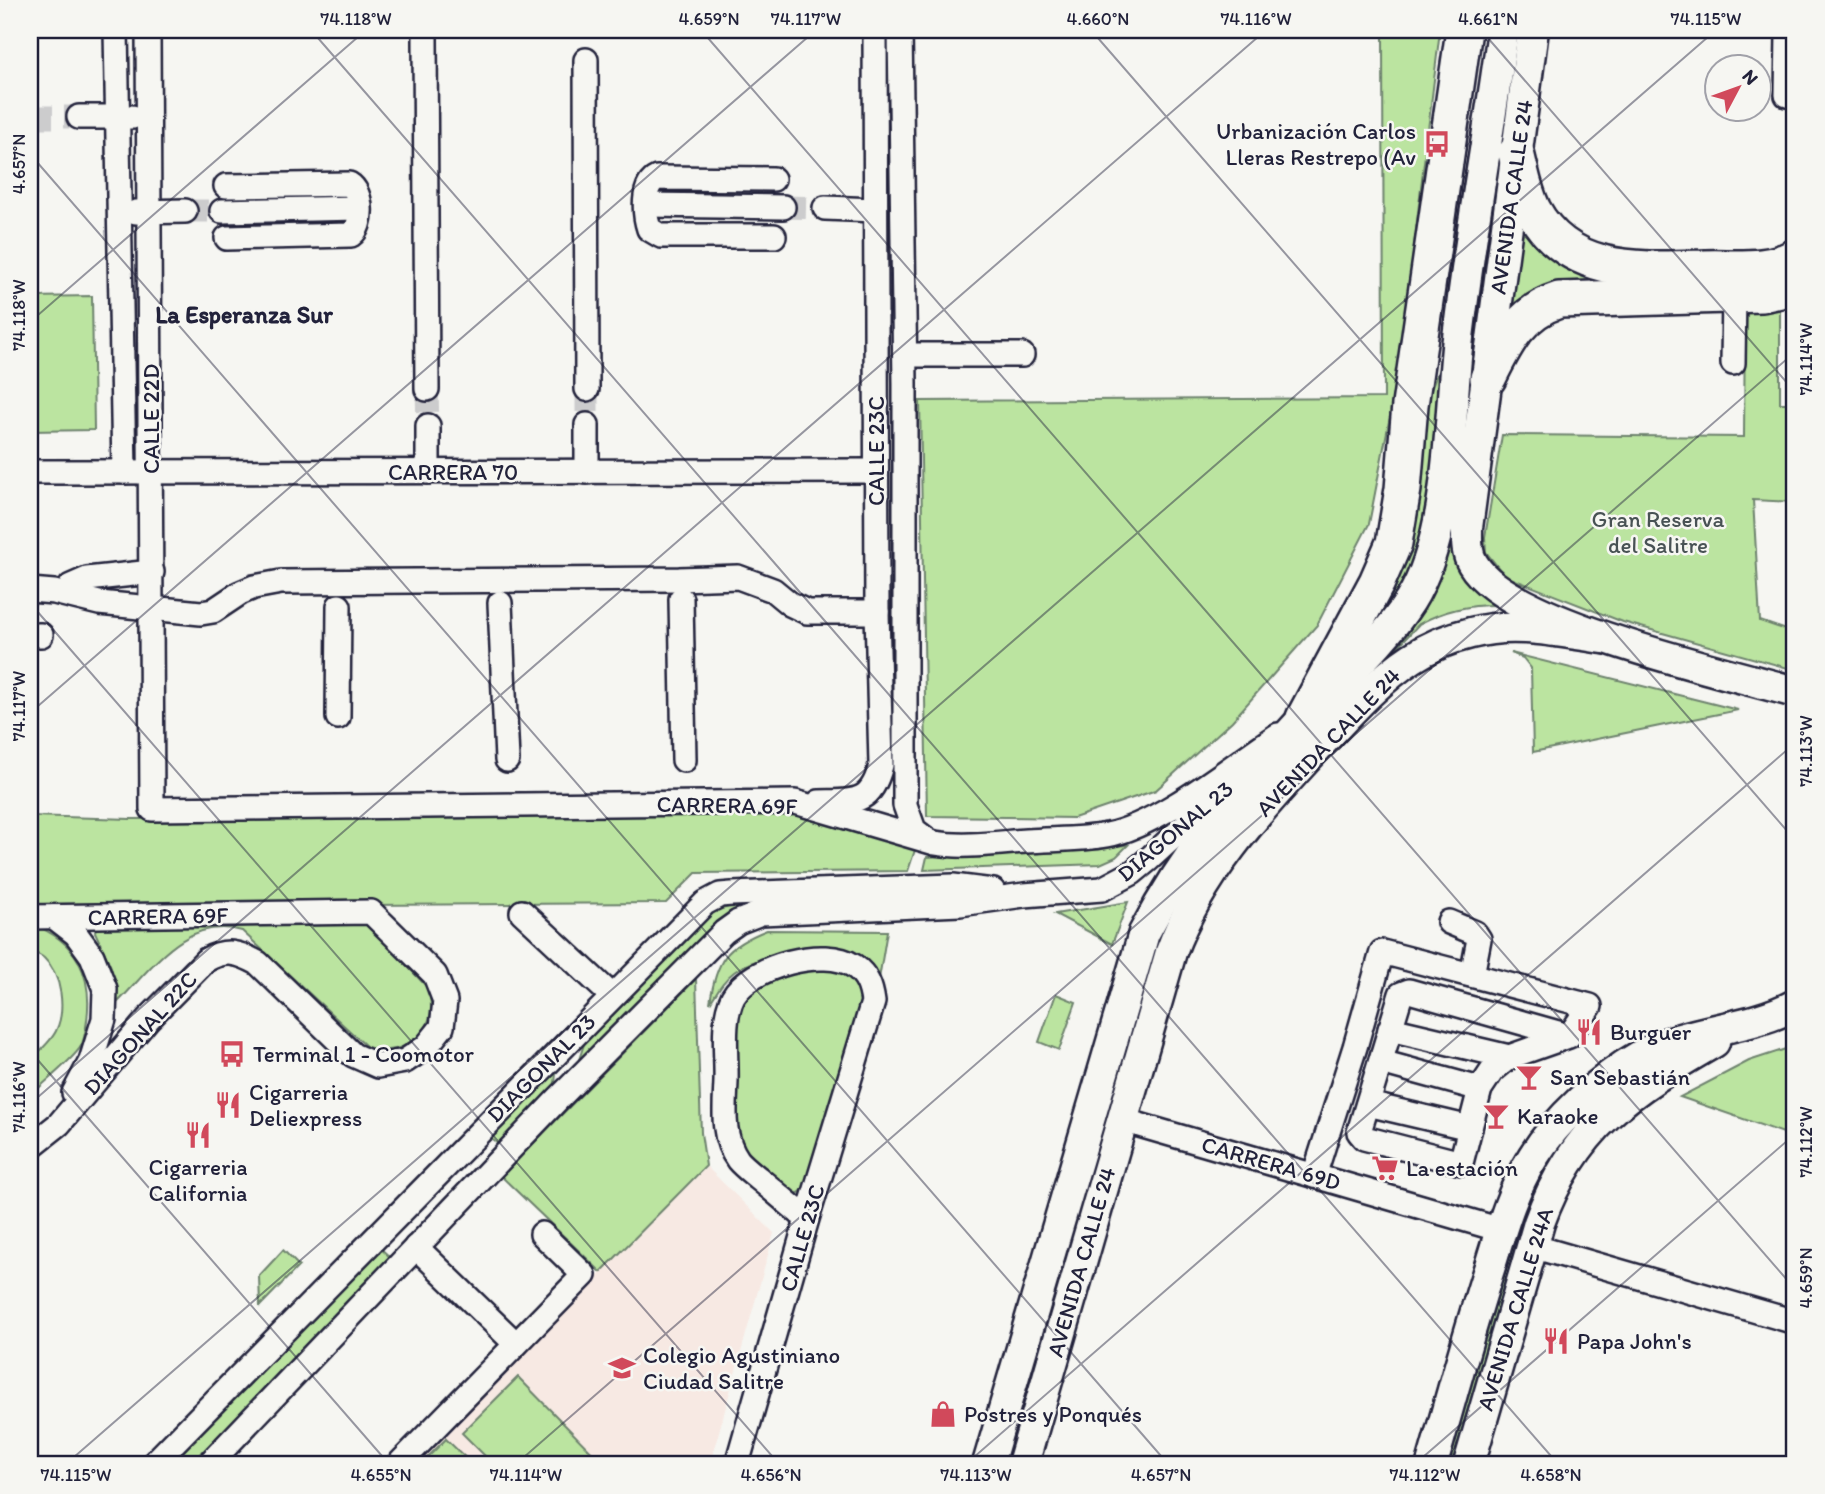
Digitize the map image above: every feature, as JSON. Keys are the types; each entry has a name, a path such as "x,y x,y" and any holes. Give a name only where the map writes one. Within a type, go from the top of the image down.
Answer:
{"highway":[{"path":"1304,718 1377,582 1394,543 1403,489 1410,405 1464,30"},
{"path":"1516,153 1527,196 1533,210 1549,232 1575,252 1604,264 1639,270 1766,267 1795,257"},
{"path":"1488,378 1513,332 1534,311 1546,304 1570,298 1770,293 1795,287"}],"main road":[{"name":"AVENIDA CALLE 24","path":"988,1464 1144,933 1179,871 1211,824 1304,718 1398,618 1412,599 1427,565 1442,499 1471,239 1503,30"},
{"name":"AVENIDA CALLE 24","path":"1533,30 1467,543 1472,564 1497,590 1603,638"},
{"path":"1410,405 1471,239"},
{"name":"AVENIDA CALLE 24","path":"1023,1464 1171,952 1190,909 1237,839 1374,688 1422,652 1475,631 1504,628 1530,628 1603,638"},
{"path":"1603,638 1795,692"},
{"path":"1736,675 1795,706"},
{"path":"1742,1026 1795,1005"},
{"path":"1742,1026 1795,1020"},
{"name":"AVENIDA CALLE 24A","path":"1432,1464 1501,1230 1521,1180 1543,1143 1566,1117 1614,1073 1641,1055 1671,1042 1742,1026"},
{"name":"AVENIDA CALLE 24A","path":"1469,1464 1548,1198 1578,1145 1608,1113 1639,1087 1742,1026"}],"street":[{"name":"CALLE 22D","path":"116,30 124,472"},
{"name":"CALLE 22D","path":"148,30 152,809"},
{"name":"CALLE 23C","path":"796,803 856,801 864,798 877,781 881,765 877,612 875,30"},
{"name":"CALLE 23C","path":"900,30 905,355 905,805 914,830 926,839"},
{"path":"1795,33 1788,34 1787,94 1795,96"},
{"path":"425,38 428,389"},
{"path":"586,60 587,389"},
{"path":"79,117 149,117"},
{"path":"774,179 657,178 651,181 647,188 649,229 661,236 774,236"},
{"path":"226,186 349,184 359,195 358,228 351,235 227,238"},
{"path":"647,205 783,207"},
{"path":"222,211 359,208"},
{"path":"825,208 875,210"},
{"path":"119,212 185,211"},
{"path":"1733,363 1734,294"},
{"path":"905,355 1022,355"},
{"path":"587,425 587,472"},
{"path":"428,426 428,472"},
{"name":"CARRERA 70","path":"30,472 876,471"},
{"path":"71,586 87,579 152,572"},
{"path":"761,572 783,584 807,612"},
{"path":"30,590 54,592 99,603 201,613 213,611 254,587 281,582 735,577 774,590 790,604 807,612 877,612"},
{"path":"201,613 214,598 246,578"},
{"path":"681,598 684,760"},
{"path":"500,603 507,760"},
{"path":"338,718 339,606"},
{"name":"CARRERA 69F","path":"152,809 796,803 947,845 1107,835 1163,813 1304,718"},
{"name":"DIAGONAL 23","path":"209,1464 558,1099 724,932 738,922 761,914 960,904 1024,895 1102,889 1132,873 1304,718"},
{"name":"DIAGONAL 23","path":"153,1464 699,907 720,895 953,886 1024,895"},
{"name":"CARRERA 69F","path":"30,917 370,912 435,975 445,1002 442,1027 426,1047 405,1061 378,1066"},
{"path":"522,912 612,996"},
{"path":"30,1147 59,1125 90,1061 104,1019 106,989 92,956 76,934 54,917"},
{"path":"1449,922 1475,933 1479,939 1472,975"},
{"name":"DIAGONAL 22C","path":"59,1125 148,1019 206,960 229,951 258,963 353,1055 378,1066"},
{"path":"1314,1176 1382,952 1590,1006 1569,1036 1509,1057 1492,1071 1479,1089 1461,1163 1364,1138 1359,1132 1401,994 1409,991 1441,999 1569,1036"},
{"name":"CALLE 23C","path":"737,1464 807,1219 871,1014 873,1002 869,981 852,964 840,960 791,961 769,967 750,978 735,994 727,1012 725,1115 728,1142 738,1161 807,1219"},
{"path":"1441,999 1449,969"},
{"path":"558,1099 580,1028"},
{"path":"1391,1029 1509,1057"},
{"path":"1381,1062 1479,1089"},
{"path":"1368,1104 1470,1128"},
{"name":"CARRERA 69D","path":"1122,1120 1501,1230"},
{"path":"399,1464 584,1275 542,1234"},
{"path":"1532,1246 1795,1322"},
{"path":"416,1247 516,1344"}],"shaded area":[{"name":"Colegio Agustiniano Ciudad Salitre","path":"706,1166 774,1233 710,1464 412,1464"}],"green space":[{"path":"1383,30 1440,30 1399,370 1369,524 1317,625 1232,721 1156,790 1074,818 927,816 920,401 1384,398"},
{"path":"1517,203 1575,269 1601,281 1537,291 1506,314"},
{"path":"1489,246 1492,246 1476,394 1456,527 1459,554 1465,570 1497,605 1456,609 1419,624 1257,798 1222,843 1186,901 1153,981 1014,1464 999,1464 1134,1002 1162,928 1176,900 1220,832 1407,621 1433,572 1449,518 1454,490"},
{"path":"92,296 94,430 30,431 30,297"},
{"name":"Gran Reserva del Salitre","path":"1780,305 1780,403 1795,403 1795,502 1753,500 1760,621 1795,633 1795,670 1623,622 1505,576 1486,552 1485,537 1502,435 1744,437 1745,311"},
{"path":"1441,363 1426,539 1419,565 1369,634 1381,615 1397,576 1424,409"},
{"path":"1511,653 1738,710 1533,752 1531,668 1523,658"},
{"path":"798,815 915,850 908,871 696,873 666,903 30,907 30,816 131,819"},
{"path":"1128,845 1116,857 1100,864 924,870 927,857"},
{"path":"796,901 746,912 575,1072 587,1035 709,914 741,904"},
{"path":"1128,902 1112,944 1055,914"},
{"path":"363,919 426,986 431,1001 426,1027 418,1037 395,1049 367,1047 242,931 222,928 204,930 187,937 158,960 117,1003 111,967 95,932 96,927"},
{"path":"33,925 48,932 71,950 84,974 88,1004 85,1033 78,1051 30,1096 30,1060 56,1031 61,1013 61,993 55,974 43,957 30,951"},
{"path":"767,930 887,931 879,979 864,961 796,956 762,959 734,972 723,982 710,1003 712,988 725,956 742,942"},
{"path":"817,968 838,970 851,975 861,985 864,1001 806,1187 799,1193 786,1192 739,1144 735,1127 736,1015 739,1002 771,975"},
{"path":"696,979 701,1133 706,1166 601,1272 501,1176"},
{"path":"1056,994 1076,1002 1059,1050 1039,1042"},
{"path":"1795,1046 1795,1137 1680,1097 1749,1061"},
{"path":"557,1064 554,1093 501,1147 489,1136"},
{"path":"1599,1111 1458,1464 1443,1464 1526,1190 1576,1121"},
{"path":"378,1246 392,1259 196,1464 169,1464"},
{"path":"283,1250 299,1266 260,1306 259,1276"},
{"path":"518,1377 603,1464 493,1464 462,1433"},
{"path":"446,1439 472,1464 421,1464"}],"tunnel":[{"path":"30,117 79,117"},
{"path":"783,207 825,208"},
{"path":"185,211 222,211"},
{"path":"427,389 428,426"},
{"path":"587,389 587,425"}],"place":[{"name":"Urbanización Carlos Lleras Restrepo (Av","path":"1437,144"},
{"name":"Burguer","path":"1589,1032"},
{"name":"Terminal 1 - Coomotor","path":"232,1054"},
{"name":"San Sebastián","path":"1529,1077"},
{"name":"Cigarreria Deliexpress","path":"228,1105"},
{"name":"Karaoke","path":"1496,1116"},
{"name":"Cigarreria California","path":"198,1135"},
{"name":"La estación","path":"1385,1168"},
{"name":"Papa John's","path":"1556,1341"},
{"name":"Colegio Agustiniano Ciudad Salitre","path":"622,1368"},
{"name":"Postres y Ponqués","path":"943,1414"}],"district":[{"name":"La Esperanza Sur","path":"244,314"}]}
